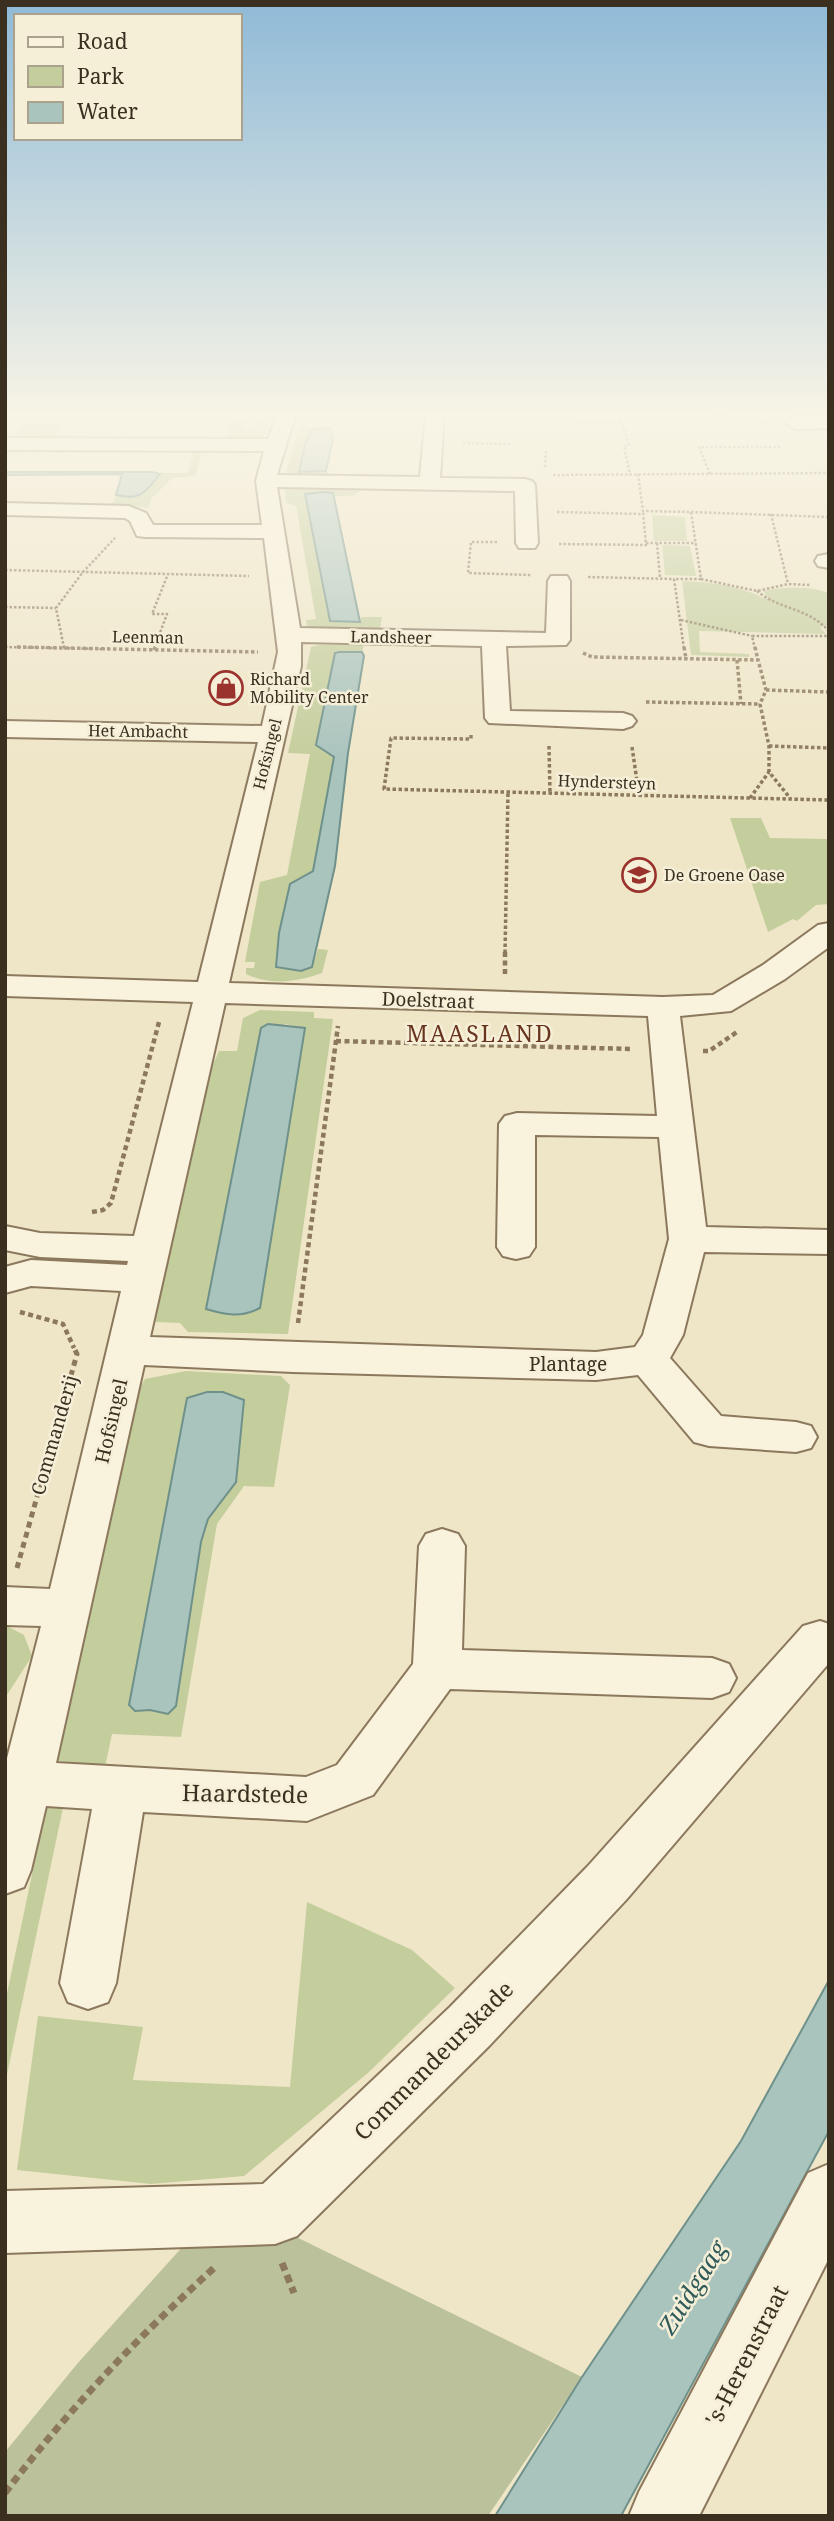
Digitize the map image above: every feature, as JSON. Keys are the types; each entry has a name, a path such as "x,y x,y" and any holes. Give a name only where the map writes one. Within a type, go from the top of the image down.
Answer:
{"street":[{"path":"145,531 274,532"},
{"path":"527,531 527,543"},
{"name":"Hofsingel","path":"5,1871 24,1783 69,1608 272,734 290,644 274,532"},
{"path":"558,640 559,580"},
{"path":"494,640 498,718 627,729"},
{"name":"Landsheer","path":"290,644 558,640"},
{"name":"Het Ambacht","path":"5,729 272,734"},
{"name":"Doelstraat","path":"5,986 504,1003 663,1007 720,1004 774,972 829,932"},
{"path":"663,1007 688,1239 663,1335 648,1360 709,1431 796,1437"},
{"path":"516,1247 517,1124 674,1127"},
{"path":"5,1238 147,1264"},
{"path":"688,1239 829,1242"},
{"path":"5,1247 12,1257 5,1271"},
{"path":"7,1295 31,1273 147,1264"},
{"name":"Plantage","path":"127,1350 293,1358 596,1366 648,1360"},
{"path":"442,1546 437,1670 712,1678"},
{"path":"6,1606 69,1608"},
{"name":"Commandeurskade","path":"275,2214 470,2026 580,1912 820,1640 829,1643"},
{"name":"Haardstede","path":"24,1783 307,1799 355,1780 437,1670"},
{"path":"88,1983 121,1788"},
{"name":"'s-Herenstraat","path":"663,2516 829,2193"},
{"path":"5,2222 275,2214"}],"path":[{"path":"64,648 56,608 83,572 122,531 145,531"},
{"path":"694,531 701,579"},
{"path":"775,531 788,584"},
{"path":"646,543 696,543"},
{"path":"657,543 660,578"},
{"path":"5,570 281,576"},
{"path":"154,650 167,614 152,614 168,574"},
{"path":"559,580 560,576 701,579 757,591 788,584 815,585"},
{"path":"674,579 686,659"},
{"path":"681,620 704,623 728,634 829,634 826,626 811,615 765,599 757,591"},
{"path":"5,607 56,608"},
{"path":"750,798 769,772 769,746 760,704 766,690 752,636"},
{"path":"558,640 592,657"},
{"name":"Leenman","path":"5,647 154,650 290,644"},
{"path":"579,656 758,660"},
{"path":"737,660 741,704"},
{"path":"766,690 829,692"},
{"path":"641,702 760,704"},
{"name":"Hyndersteyn","path":"498,718 472,720 471,739 391,738 384,789 829,800"},
{"path":"627,729 639,795"},
{"path":"769,746 829,748"},
{"path":"769,772 790,799"},
{"path":"504,1003 508,792"},
{"path":"90,1212 103,1210 111,1203 167,991"},
{"path":"293,1358 338,1020"},
{"name":"Commanderij","path":"6,1606 76,1354 62,1324 7,1295"},
{"path":"5,2493 30,2459 164,2313 275,2214"}],"green space":[{"path":"300,531 321,531 361,621 361,617 382,617 380,630 315,629 307,626 306,620 316,619"},
{"path":"653,531 686,531 687,541 654,541"},
{"path":"662,545 690,546 696,576 665,575"},
{"path":"682,581 725,585 765,599 768,598 763,591 796,588 821,590 829,593 829,625 820,627 826,634 699,631 700,652 749,654 749,657 691,655"},
{"path":"364,645 362,652 339,652 325,752 334,757 313,871 312,967 318,949 328,950 322,973 303,979 265,980 246,974 246,968 254,968 255,962 245,962 260,882 287,875 310,754 288,753 311,647"},
{"path":"730,818 761,818 770,838 829,839 829,904 816,905 797,921 793,919 768,932"},
{"path":"260,1010 314,1012 314,1018 333,1019 288,1334 188,1332 180,1323 155,1322 153,1309 205,1083 219,1051 237,1051 243,1018","holes":["284,1024 305,1028 276,1202"]},
{"path":"186,1371 281,1376 290,1385 274,1487 244,1486 217,1524 181,1737 112,1734 105,1767 52,1760 138,1391 145,1379","holes":["244,1401 236,1482 208,1519 201,1542 176,1706 168,1714 149,1710"]},
{"path":"5,1625 24,1635 32,1656 5,1698"},
{"path":"47,1803 64,1803 5,2084 5,2003"},
{"path":"307,1902 412,1950 455,1988 369,2072 244,2176 151,2184 17,2170 38,2016 143,2027 133,2080 290,2087"},
{"path":"239,2209 582,2377 488,2516 5,2516 5,2452 77,2364 203,2224"}],"water":[{"path":"312,531 341,531 360,622 330,621"},
{"path":"362,652 364,656 348,753 335,866 312,967 301,971 276,967 279,933 290,884 313,871 334,757 316,745 335,653"},
{"path":"268,1024 305,1028 260,1308 246,1313 227,1314 206,1309 261,1028"},
{"path":"207,1392 223,1392 244,1400 236,1482 208,1519 201,1542 176,1706 168,1714 150,1710 135,1711 129,1705 187,1398"},
{"name":"Zuidgaag","path":"829,1980 829,2131 621,2516 495,2516 582,2377 741,2141"}],"place":[{"name":"Richard Mobility Center","path":"226,688"},
{"name":"De Groene Oase","path":"639,875"}],"district":[{"name":"MAASLAND","path":"480,1033"}]}
